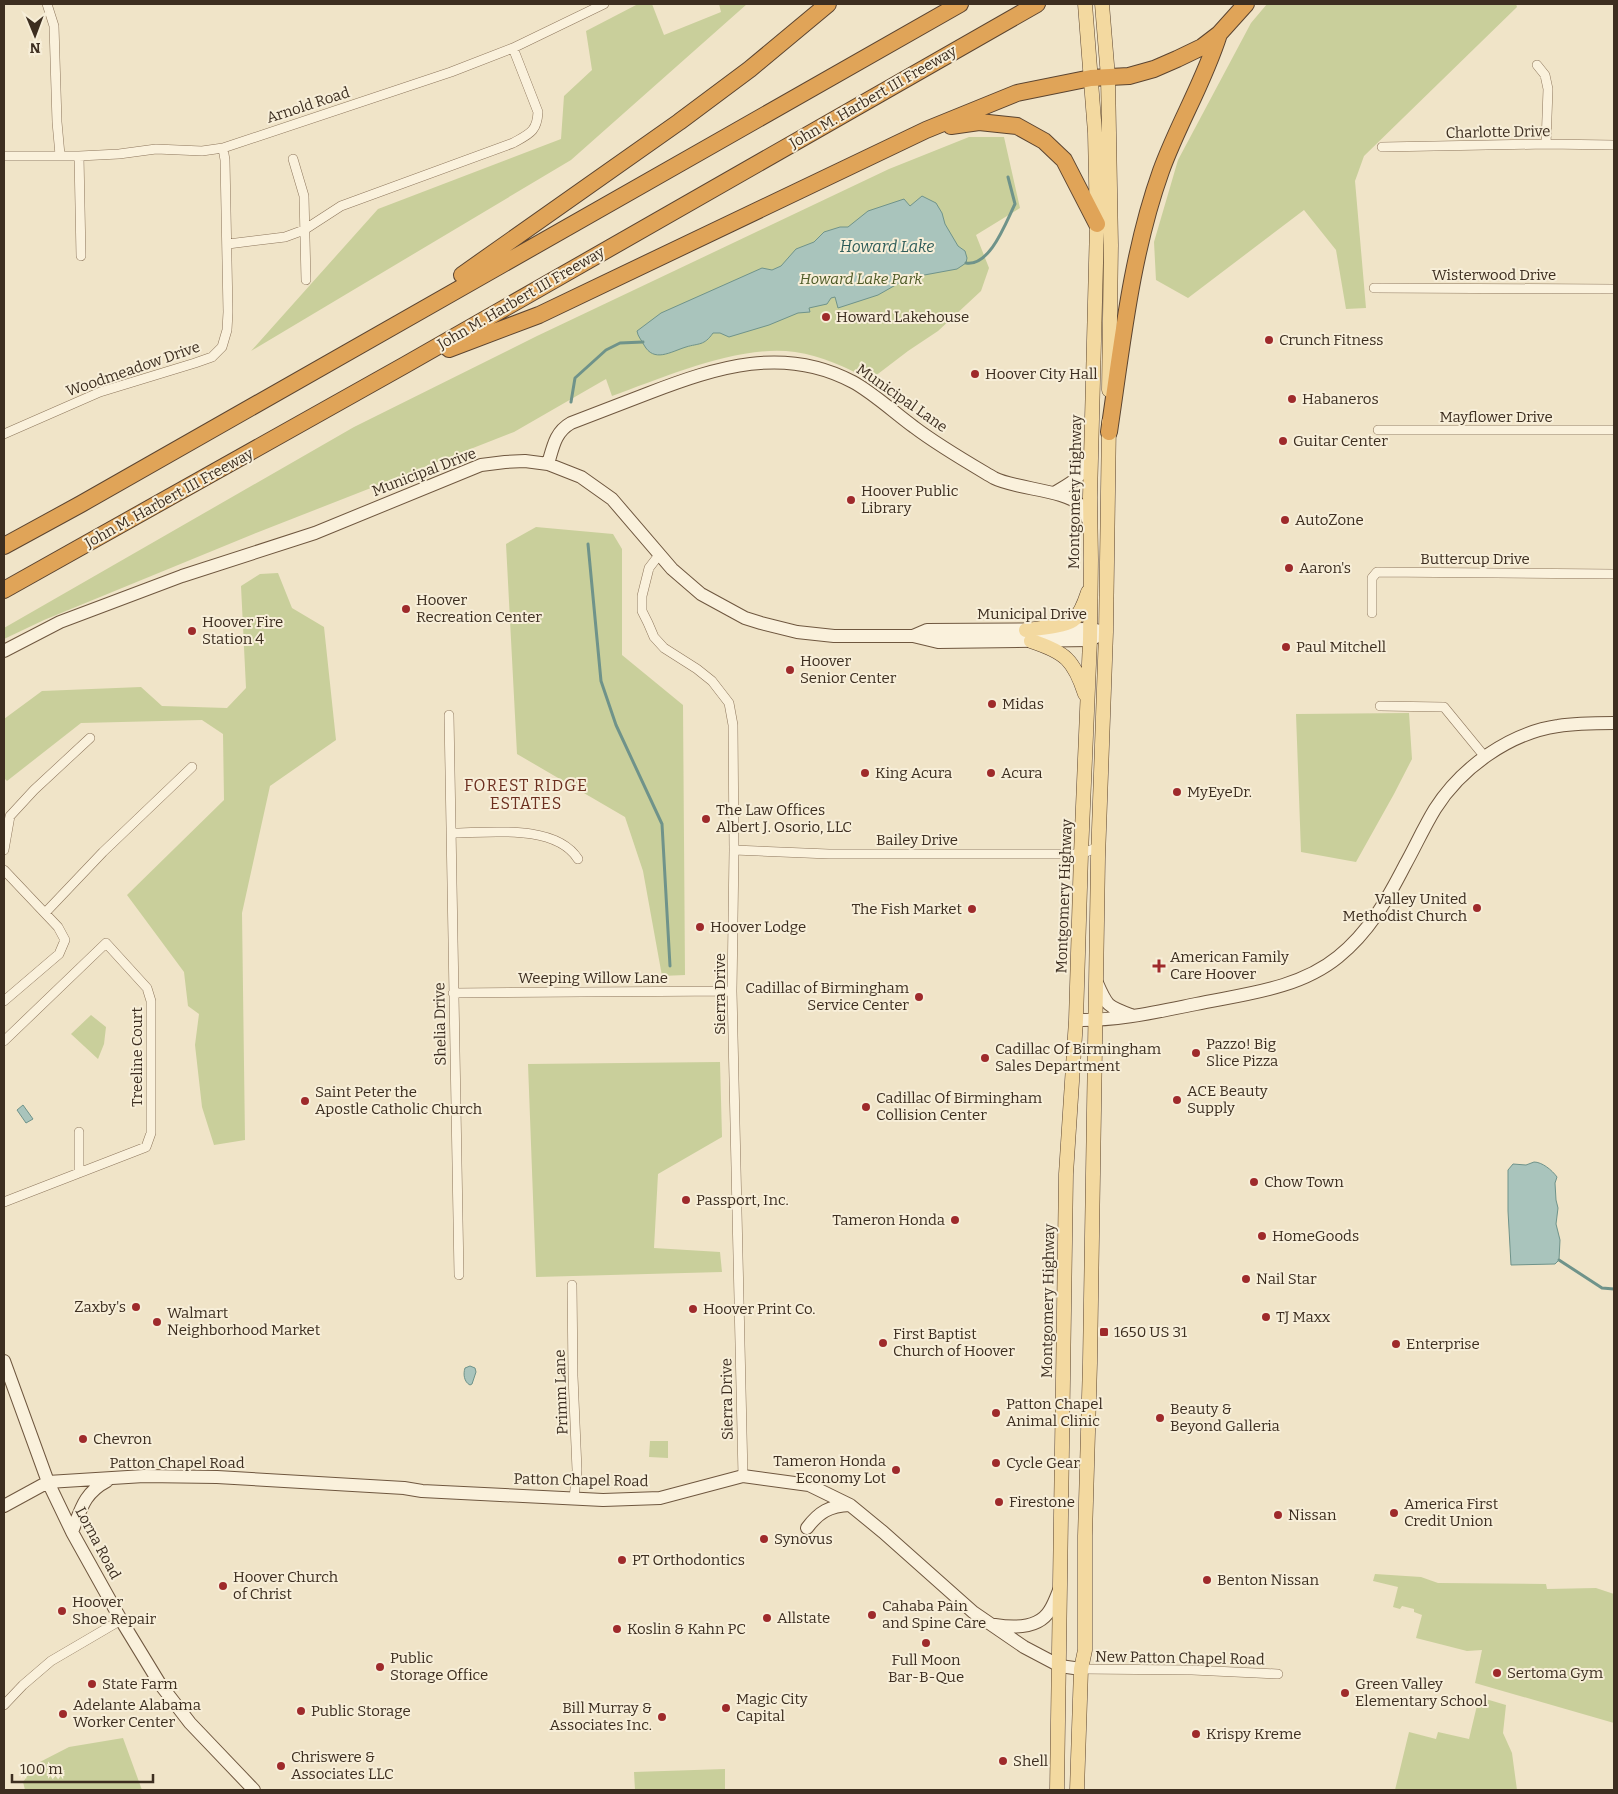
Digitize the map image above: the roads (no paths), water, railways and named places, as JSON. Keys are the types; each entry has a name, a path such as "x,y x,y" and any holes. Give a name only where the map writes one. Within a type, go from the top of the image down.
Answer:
{"highway":[{"path":"385,330 680,122 750,69 828,4"},
{"path":"4,546 960,4"},
{"name":"John M. Harbert III Freeway","path":"4,590 404,365 1037,4"},
{"path":"404,365 540,315 926,130 1017,93 1091,78 1129,76 1154,69 1189,53 1220,34 1246,4"},
{"path":"1109,432 1133,272 1146,221 1160,171 1182,117 1209,64 1220,34"},
{"path":"926,130 979,122 1017,126 1044,141 1064,160 1097,224"}],"main road":[{"name":"Montgomery Highway","path":"1057,1790 1066,1174 1076,1020 1088,701 1091,587 1091,458 1097,224 1095,133 1085,4"},
{"path":"1077,1790 1081,1669 1085,1650 1085,1536 1090,1363 1098,847 1106,632 1109,432 1111,245 1108,77 1102,4"},
{"path":"1028,635 1072,620 1084,603 1091,587"},
{"path":"1028,635 1061,654 1072,663 1088,701"}],"street":[{"path":"47,4 54,26 60,155"},
{"name":"Arnold Road","path":"4,156 79,156 118,154 156,149 202,151 222,148 451,72 513,48 604,4"},
{"path":"228,244 285,237 304,230 341,206 513,142 532,133 537,123 538,112 513,48"},
{"path":"1536,66 1545,75 1548,89 1546,144"},
{"name":"Charlotte Drive","path":"1382,147 1546,144 1614,145"},
{"name":"Woodmeadow Drive","path":"4,434 100,392 195,364 212,357 222,347 227,330 228,244 225,160 222,148"},
{"path":"79,156 81,256"},
{"path":"293,159 304,196 306,280"},
{"name":"Wisterwood Drive","path":"1374,288 1614,289"},
{"name":"Municipal Lane","path":"548,464 557,436 571,422 698,375 760,362 804,364 855,382 962,460 1004,483 1054,493 1074,501 1080,505 1090,525"},
{"name":"Mayflower Drive","path":"1378,430 1614,430"},
{"path":"1054,493 1076,481 1091,458"},
{"name":"Municipal Drive","path":"4,651 60,622 182,576 315,533 481,465 518,461 548,464 581,477 612,499 672,569 701,594 745,618 761,623 797,632 834,636 913,636 938,642 1028,635 1090,635 1106,632"},
{"name":"Sierra Drive","path":"659,554 649,568 642,596 642,610 654,637 664,648 712,681 729,703 732,725 734,850 732,991 743,1476"},
{"name":"Buttercup Drive","path":"1372,612 1372,578 1377,572 1614,574"},
{"path":"1380,706 1444,707 1485,757"},
{"name":"Shelia Drive","path":"449,714 459,1275"},
{"path":"1076,1020 1096,1021 1133,1016 1280,986 1322,969 1339,956 1366,930 1376,917 1436,808 1450,790 1485,757 1521,737 1555,726 1574,723 1614,723"},
{"path":"4,850 10,816 34,790 90,738"},
{"path":"45,913 103,852 192,767"},
{"path":"450,833 543,835 565,845 578,859"},
{"name":"Bailey Drive","path":"734,850 829,854 1081,854 1098,847"},
{"path":"4,870 58,927 65,940 59,954 4,1001"},
{"name":"Treeline Court","path":"4,1041 106,943 147,988 151,1009 151,1133 146,1147 4,1202"},
{"path":"1097,982 1103,997 1111,1007 1133,1016"},
{"name":"Weeping Willow Lane","path":"453,993 732,991"},
{"path":"79,1132 79,1173"},
{"name":"Primm Lane","path":"572,1285 577,1470 574,1498"},
{"name":"Lorna Road","path":"4,1361 48,1482 72,1532 121,1620 160,1684 190,1723 254,1790"},
{"name":"Patton Chapel Road","path":"48,1482 144,1476 217,1477 404,1488 422,1491 604,1500 660,1498 743,1476 809,1485 850,1505 973,1612 1024,1647 1060,1666 1081,1669"},
{"path":"72,1532 82,1505 94,1487 113,1478"},
{"path":"4,1506 48,1482"},
{"path":"807,1528 824,1511 836,1506 850,1505"},
{"path":"992,1625 1009,1627 1028,1625 1040,1621 1050,1611 1061,1586"},
{"path":"4,1705 23,1685 51,1661 121,1620"},
{"name":"New Patton Chapel Road","path":"1081,1669 1192,1670 1278,1674"}],"water":[{"name":"Howard Lake","path":"922,196 936,203 942,213 945,224 958,246 965,251 966,263 957,269 908,278 878,295 838,308 835,297 831,298 827,304 809,308 810,312 798,313 769,325 729,337 720,333 713,333 707,340 701,343 663,355 653,354 639,336 637,331 661,313 762,268 772,270 781,266 796,249 814,242 824,232 840,227 848,227 868,211 904,199 910,206"},
{"path":"23,1105 33,1119 26,1123 17,1110"},
{"path":"1534,1162 1547,1167 1557,1177 1555,1183 1558,1208 1556,1224 1560,1240 1559,1260 1555,1264 1511,1265 1508,1170 1513,1164 1526,1165"},
{"path":"470,1366 475,1368 476,1372 470,1385 464,1378 464,1373 465,1368"}],"waterway":[{"path":"966,263 975,262 983,258 990,251 1007,221 1015,204 1008,177"},
{"path":"571,402 575,378 606,350 620,343 643,342"},
{"path":"588,544 601,681 616,725 662,824 670,966"},
{"path":"1559,1260 1602,1288 1614,1289"}],"place":[{"name":"Howard Lakehouse","path":"826,317"},
{"name":"Crunch Fitness","path":"1269,340"},
{"name":"Hoover City Hall","path":"975,374"},
{"name":"Habaneros","path":"1292,399"},
{"name":"Guitar Center","path":"1283,441"},
{"name":"Hoover Public Library","path":"851,500"},
{"name":"AutoZone","path":"1285,520"},
{"name":"Aaron's","path":"1289,568"},
{"name":"Hoover Recreation Center","path":"406,609"},
{"name":"Hoover Fire Station 4","path":"192,631"},
{"name":"Paul Mitchell","path":"1286,647"},
{"name":"Hoover Senior Center","path":"790,670"},
{"name":"Midas","path":"992,704"},
{"name":"King Acura","path":"865,773"},
{"name":"Acura","path":"991,773"},
{"name":"MyEyeDr.","path":"1177,792"},
{"name":"The Law Offices Albert J. Osorio, LLC","path":"706,819"},
{"name":"Valley United Methodist Church","path":"1477,908"},
{"name":"The Fish Market","path":"972,909"},
{"name":"Hoover Lodge","path":"700,927"},
{"name":"American Family Care Hoover","path":"1159,966"},
{"name":"Cadillac of Birmingham Service Center","path":"919,997"},
{"name":"Pazzo! Big Slice Pizza","path":"1196,1053"},
{"name":"Cadillac Of Birmingham Sales Department","path":"985,1058"},
{"name":"ACE Beauty Supply","path":"1177,1100"},
{"name":"Saint Peter the Apostle Catholic Church","path":"305,1101"},
{"name":"Cadillac Of Birmingham Collision Center","path":"866,1107"},
{"name":"Chow Town","path":"1254,1182"},
{"name":"Passport, Inc.","path":"686,1200"},
{"name":"Tameron Honda","path":"955,1220"},
{"name":"HomeGoods","path":"1262,1236"},
{"name":"Nail Star","path":"1246,1279"},
{"name":"Zaxby's","path":"136,1307"},
{"name":"Hoover Print Co.","path":"693,1309"},
{"name":"TJ Maxx","path":"1266,1317"},
{"name":"Walmart Neighborhood Market","path":"157,1322"},
{"name":"1650 US 31","path":"1104,1332"},
{"name":"First Baptist Church of Hoover","path":"883,1343"},
{"name":"Enterprise","path":"1396,1344"},
{"name":"Patton Chapel Animal Clinic","path":"996,1413"},
{"name":"Beauty & Beyond Galleria","path":"1160,1418"},
{"name":"Chevron","path":"83,1439"},
{"name":"Cycle Gear","path":"996,1463"},
{"name":"Tameron Honda Economy Lot","path":"896,1470"},
{"name":"Firestone","path":"999,1502"},
{"name":"America First Credit Union","path":"1394,1513"},
{"name":"Nissan","path":"1278,1515"},
{"name":"Synovus","path":"764,1539"},
{"name":"PT Orthodontics","path":"622,1560"},
{"name":"Benton Nissan","path":"1207,1580"},
{"name":"Hoover Church of Christ","path":"223,1586"},
{"name":"Hoover Shoe Repair","path":"62,1611"},
{"name":"Cahaba Pain and Spine Care","path":"872,1615"},
{"name":"Allstate","path":"767,1618"},
{"name":"Koslin & Kahn PC","path":"617,1629"},
{"name":"Full Moon Bar-B-Que","path":"926,1643"},
{"name":"Public Storage Office","path":"380,1667"},
{"name":"Sertoma Gym","path":"1497,1673"},
{"name":"State Farm","path":"92,1684"},
{"name":"Green Valley Elementary School","path":"1345,1693"},
{"name":"Magic City Capital","path":"726,1708"},
{"name":"Public Storage","path":"301,1711"},
{"name":"Adelante Alabama Worker Center","path":"63,1714"},
{"name":"Bill Murray & Associates Inc.","path":"662,1717"},
{"name":"Krispy Kreme","path":"1196,1734"},
{"name":"Shell","path":"1003,1761"},
{"name":"Chriswere & Associates LLC","path":"281,1766"}],"district":[{"name":"FOREST RIDGE ESTATES","path":"526,794"}],"park label":[{"name":"Howard Lake Park","path":"861,279"}]}
